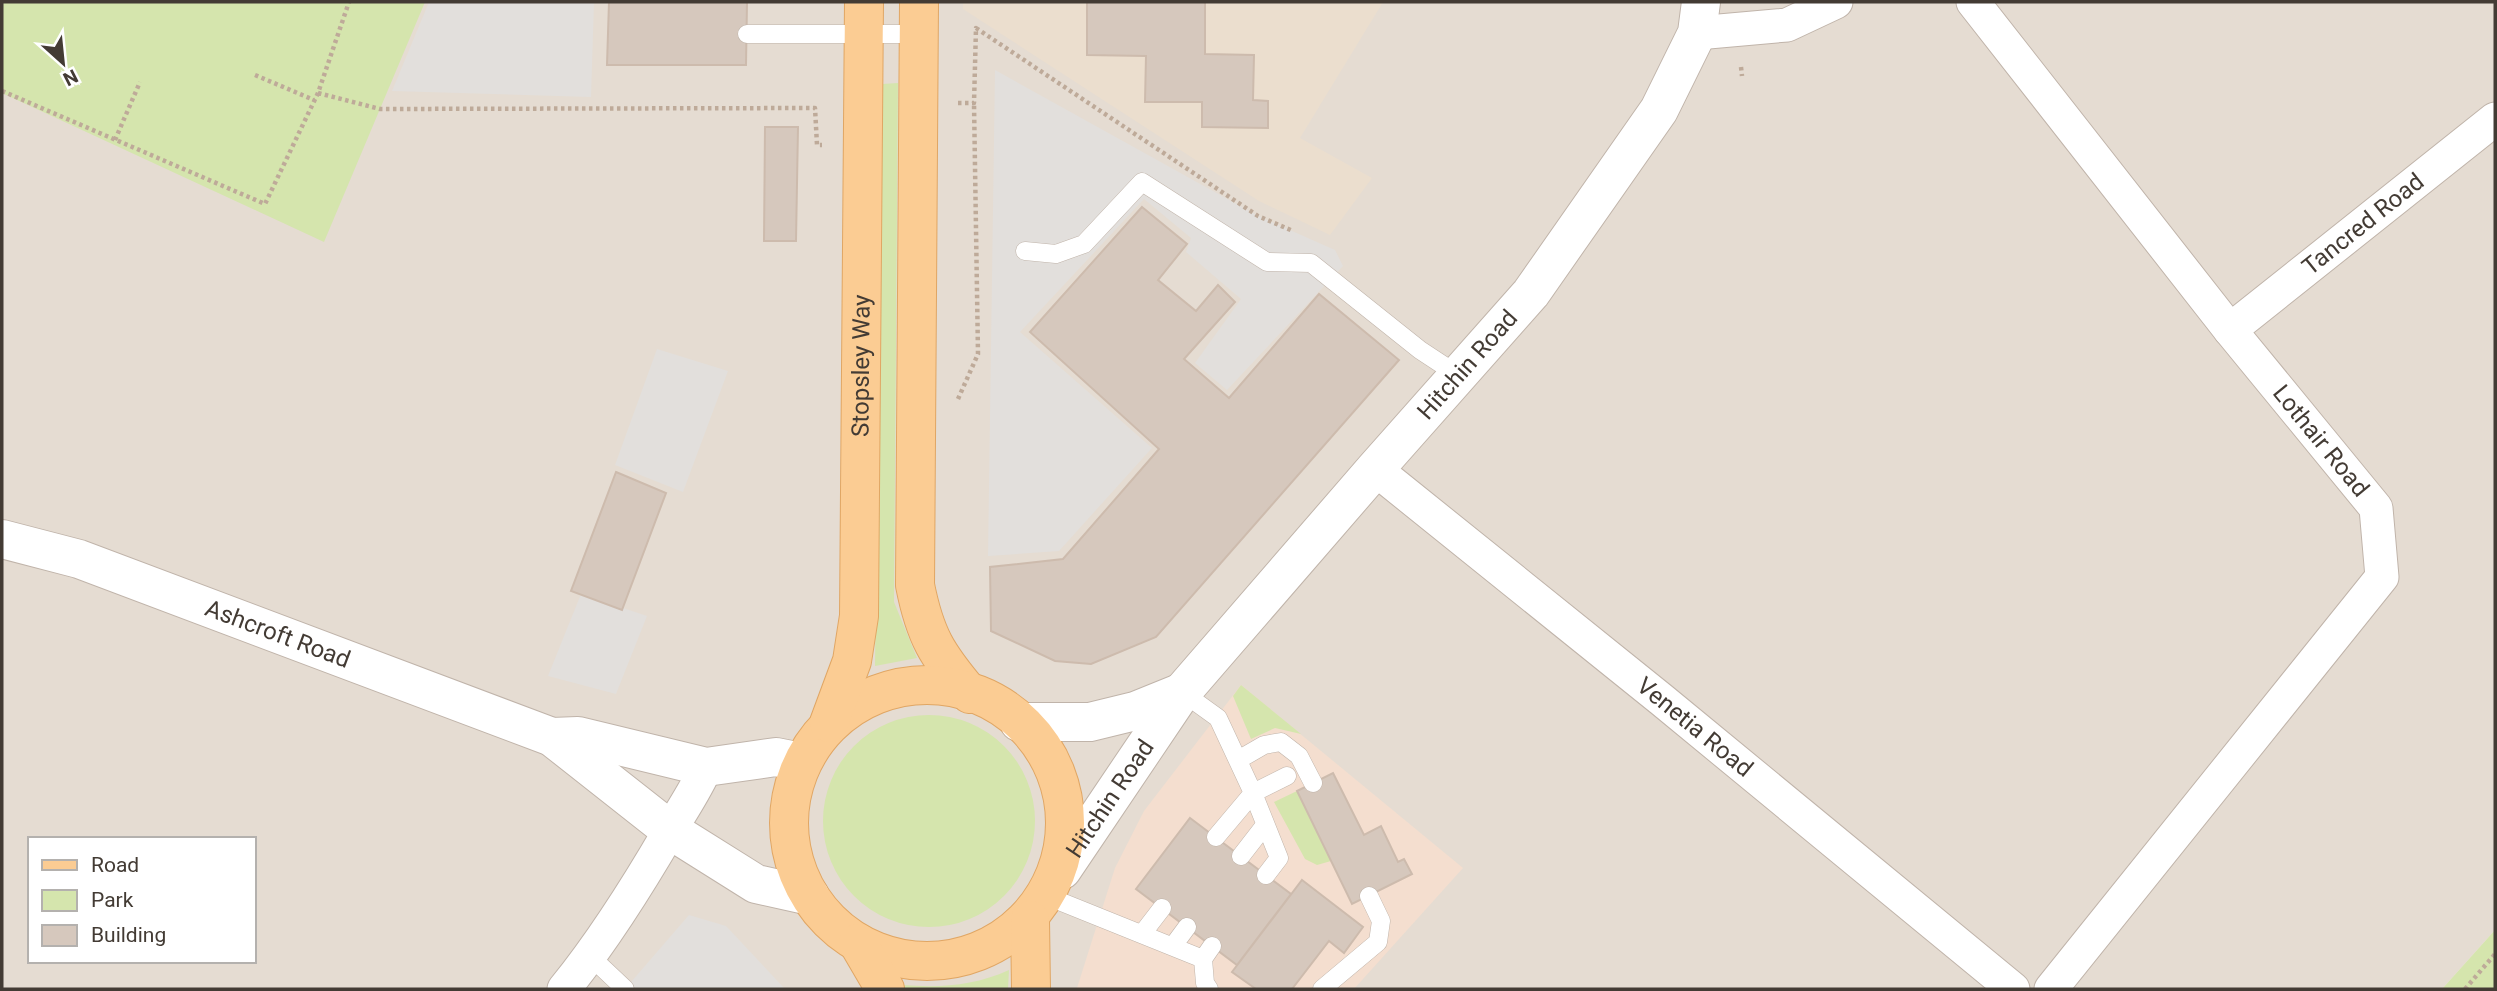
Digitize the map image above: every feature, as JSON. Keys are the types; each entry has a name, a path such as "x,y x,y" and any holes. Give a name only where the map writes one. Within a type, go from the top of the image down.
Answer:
{"main road":[{"name":"Stopsley Way","path":"829,723 852,660 859,616 864,18"},
{"path":"919,18 915,585 921,618 933,645 970,694"},
{"path":"1031,989 1047,895 1069,829 1062,789 1043,749 1019,722 970,694 906,682 864,696 829,723 813,741 802,762 791,795 789,830 796,865 810,896 831,922 858,943 901,959 948,961 992,947 1047,895"},
{"path":"858,943 885,989"}],"street":[{"path":"1699,17 1787,25 1836,2"},
{"name":"Lothair Road","path":"1973,2 2230,330 2376,508 2382,577 2051,989"},
{"name":"Hitchin Road","path":"1047,895 1182,692 1531,293 1659,110 1699,17"},
{"name":"Tancred Road","path":"2230,330 2495,119"},
{"name":"Venetia Road","path":"1375,469 1662,700 2012,989"},
{"name":"Ashcroft Road","path":"2,539 79,559 552,737 670,830 756,884 810,896"},
{"name":"Hitchin Road","path":"1019,722 1090,722 1135,711 1182,692"},
{"name":"Ashcroft Road","path":"552,737 579,736 706,766 776,757 802,762"},
{"path":"564,989 639,884 706,766"}],"lane":[{"path":"747,34 864,18 919,18"},
{"path":"1025,251 1056,254 1084,244 1142,182 1267,262 1311,263 1420,350 1458,375"},
{"path":"1182,692 1218,718 1238,760 1279,858 1266,875"},
{"path":"1238,760 1264,746 1281,742 1299,756 1312,783"},
{"path":"1216,837 1253,793 1287,776"},
{"path":"1241,856 1265,825"},
{"path":"1047,895 1173,946 1208,953 1205,983 1209,989"},
{"path":"1321,989 1378,942 1381,921 1369,896"},
{"path":"1142,934 1162,908"},
{"path":"1173,946 1188,927"},
{"path":"590,956 625,989"}],"path":[{"path":"2,91 265,204 318,93 349,2"},
{"path":"954,408 978,354 974,103 976,28 1258,216 1302,235"},
{"path":"255,75 314,100"},
{"path":"115,140 140,82"},
{"path":"318,93 380,109 815,108 817,145 827,145"},
{"path":"956,103 974,103"},
{"path":"2465,989 2495,954"}],"shaded area":[{"path":"2,2 2495,2 2495,930 2442,989 2,989"},
{"path":"429,2 594,2 591,97 392,91"},
{"path":"963,2 1383,2 1300,138 1372,178 1330,235 1259,201 963,9"},
{"path":"995,70 1258,216 1335,250 1343,266 1227,390 1195,363 1241,299 1186,252 1191,238 1144,199 1020,332 1152,448 1059,551 988,556"},
{"path":"657,349 728,371 683,492 615,465"},
{"path":"581,594 647,616 616,694 548,676"},
{"path":"1241,685 1463,868 1354,989 1077,988 1115,868 1144,811"},
{"path":"689,915 726,926 785,989 625,989"}],"green space":[{"path":"2,2 425,2 324,242 2,93"},
{"path":"898,83 894,602 917,658 875,666 882,84"},
{"path":"1241,685 1301,734 1275,728 1251,739 1233,696"},
{"path":"929,715 970,723 1004,746 1027,780 1035,821 1027,862 1004,896 970,919 929,927 888,919 854,896 831,862 823,821 831,780 854,746 888,723"},
{"path":"1297,791 1331,861 1317,865 1305,859 1274,802"},
{"path":"2495,930 2495,989 2442,989"},
{"path":"1009,970 1008,989 904,989 902,985 957,985 983,980"}],"building":[{"path":"609,2 747,2 746,65 607,65"},
{"path":"1087,2 1205,2 1205,54 1254,55 1253,100 1268,101 1268,128 1202,127 1202,102 1145,102 1146,56 1087,55"},
{"path":"765,127 798,127 796,241 764,241"},
{"path":"1142,207 1187,244 1158,280 1196,311 1218,285 1235,302 1184,359 1229,398 1319,294 1399,360 1156,637 1091,664 1055,661 991,631 990,567 1063,559 1159,449 1030,332"},
{"path":"616,472 666,493 622,610 571,591"},
{"path":"1333,773 1364,835 1381,826 1398,862 1404,859 1412,874 1352,904 1297,791"},
{"path":"1190,818 1291,894 1237,965 1136,889"},
{"path":"1302,880 1363,927 1344,953 1329,941 1292,989 1256,989 1232,972"}]}
